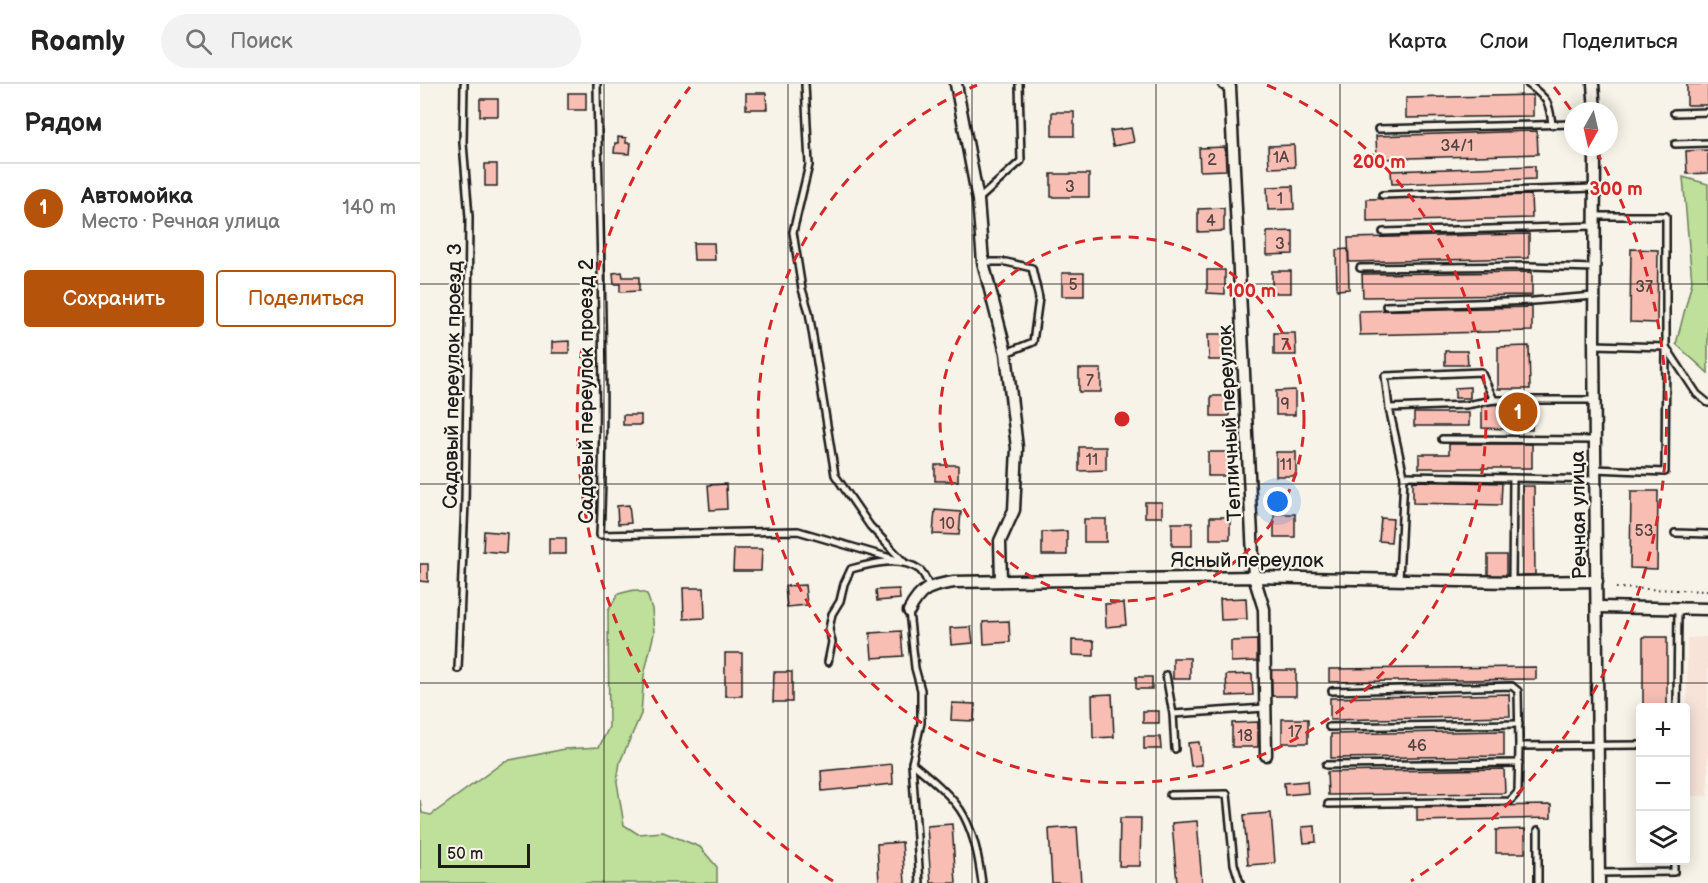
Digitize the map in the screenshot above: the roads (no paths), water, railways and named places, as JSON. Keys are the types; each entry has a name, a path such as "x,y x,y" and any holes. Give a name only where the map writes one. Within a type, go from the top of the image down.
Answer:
{"street":[{"path":"956,84 978,200 983,262 1006,352 1017,448 1014,510 1000,541 1001,581"},
{"path":"1593,84 1594,102"},
{"name":"Тепличный переулок","path":"1227,86 1254,576 1264,609 1266,755"},
{"name":"Речная улица","path":"1595,156 1594,345 1599,878"},
{"name":"Ясный переулок","path":"929,586 954,582 1254,576 1512,582 1597,581"},
{"path":"909,611 916,597 929,586"},
{"path":"1598,607 1708,609"}],"lane":[{"name":"Садовый переулок проезд 3","path":"458,669 465,502 469,300 469,217 463,143 464,84"},
{"name":"Садовый переулок проезд 2","path":"597,84 602,266 603,477 600,535 798,531 904,562"},
{"path":"805,84 809,165 793,232 802,289 809,312 836,475 870,526 904,562 922,572 929,586"},
{"path":"978,200 1022,161 1019,84"},
{"path":"1528,84 1544,96 1550,105 1552,124"},
{"path":"1674,113 1708,112"},
{"path":"1378,129 1564,124"},
{"path":"1676,144 1708,143"},
{"path":"1382,195 1594,188"},
{"path":"1383,232 1666,216 1665,472 1513,478 1404,476"},
{"path":"983,262 1006,262 1032,268 1039,298 1033,342 1006,352"},
{"path":"1360,268 1529,266 1594,268"},
{"path":"1386,306 1533,301 1594,296"},
{"path":"1594,345 1666,347"},
{"path":"1666,347 1697,394 1708,403"},
{"path":"1399,580 1404,476 1389,408 1385,376 1481,372 1494,400"},
{"path":"1389,408 1466,405 1494,400 1595,400"},
{"path":"1442,439 1595,440"},
{"path":"1512,582 1513,478"},
{"path":"1675,533 1708,534"},
{"path":"828,662 832,642 829,629 832,614 840,601 851,569 871,563 904,562"},
{"path":"1677,703 1678,608"},
{"path":"909,611 915,668 921,690 921,723 912,763 920,883"},
{"path":"1166,675 1173,714 1175,749"},
{"path":"1328,804 1510,801 1518,792 1518,691 1512,686 1332,691"},
{"path":"1173,714 1265,708"},
{"path":"1329,727 1519,724"},
{"path":"1519,746 1636,745"},
{"path":"912,763 933,780 963,814 978,853 982,883"},
{"path":"1326,765 1519,763"},
{"path":"1170,795 1227,794 1234,864 1240,883"},
{"path":"1538,830 1538,883"},
{"path":"1599,878 1674,872 1674,865"}],"place":[{"name":"Автомойка","path":"1518,412"}]}
